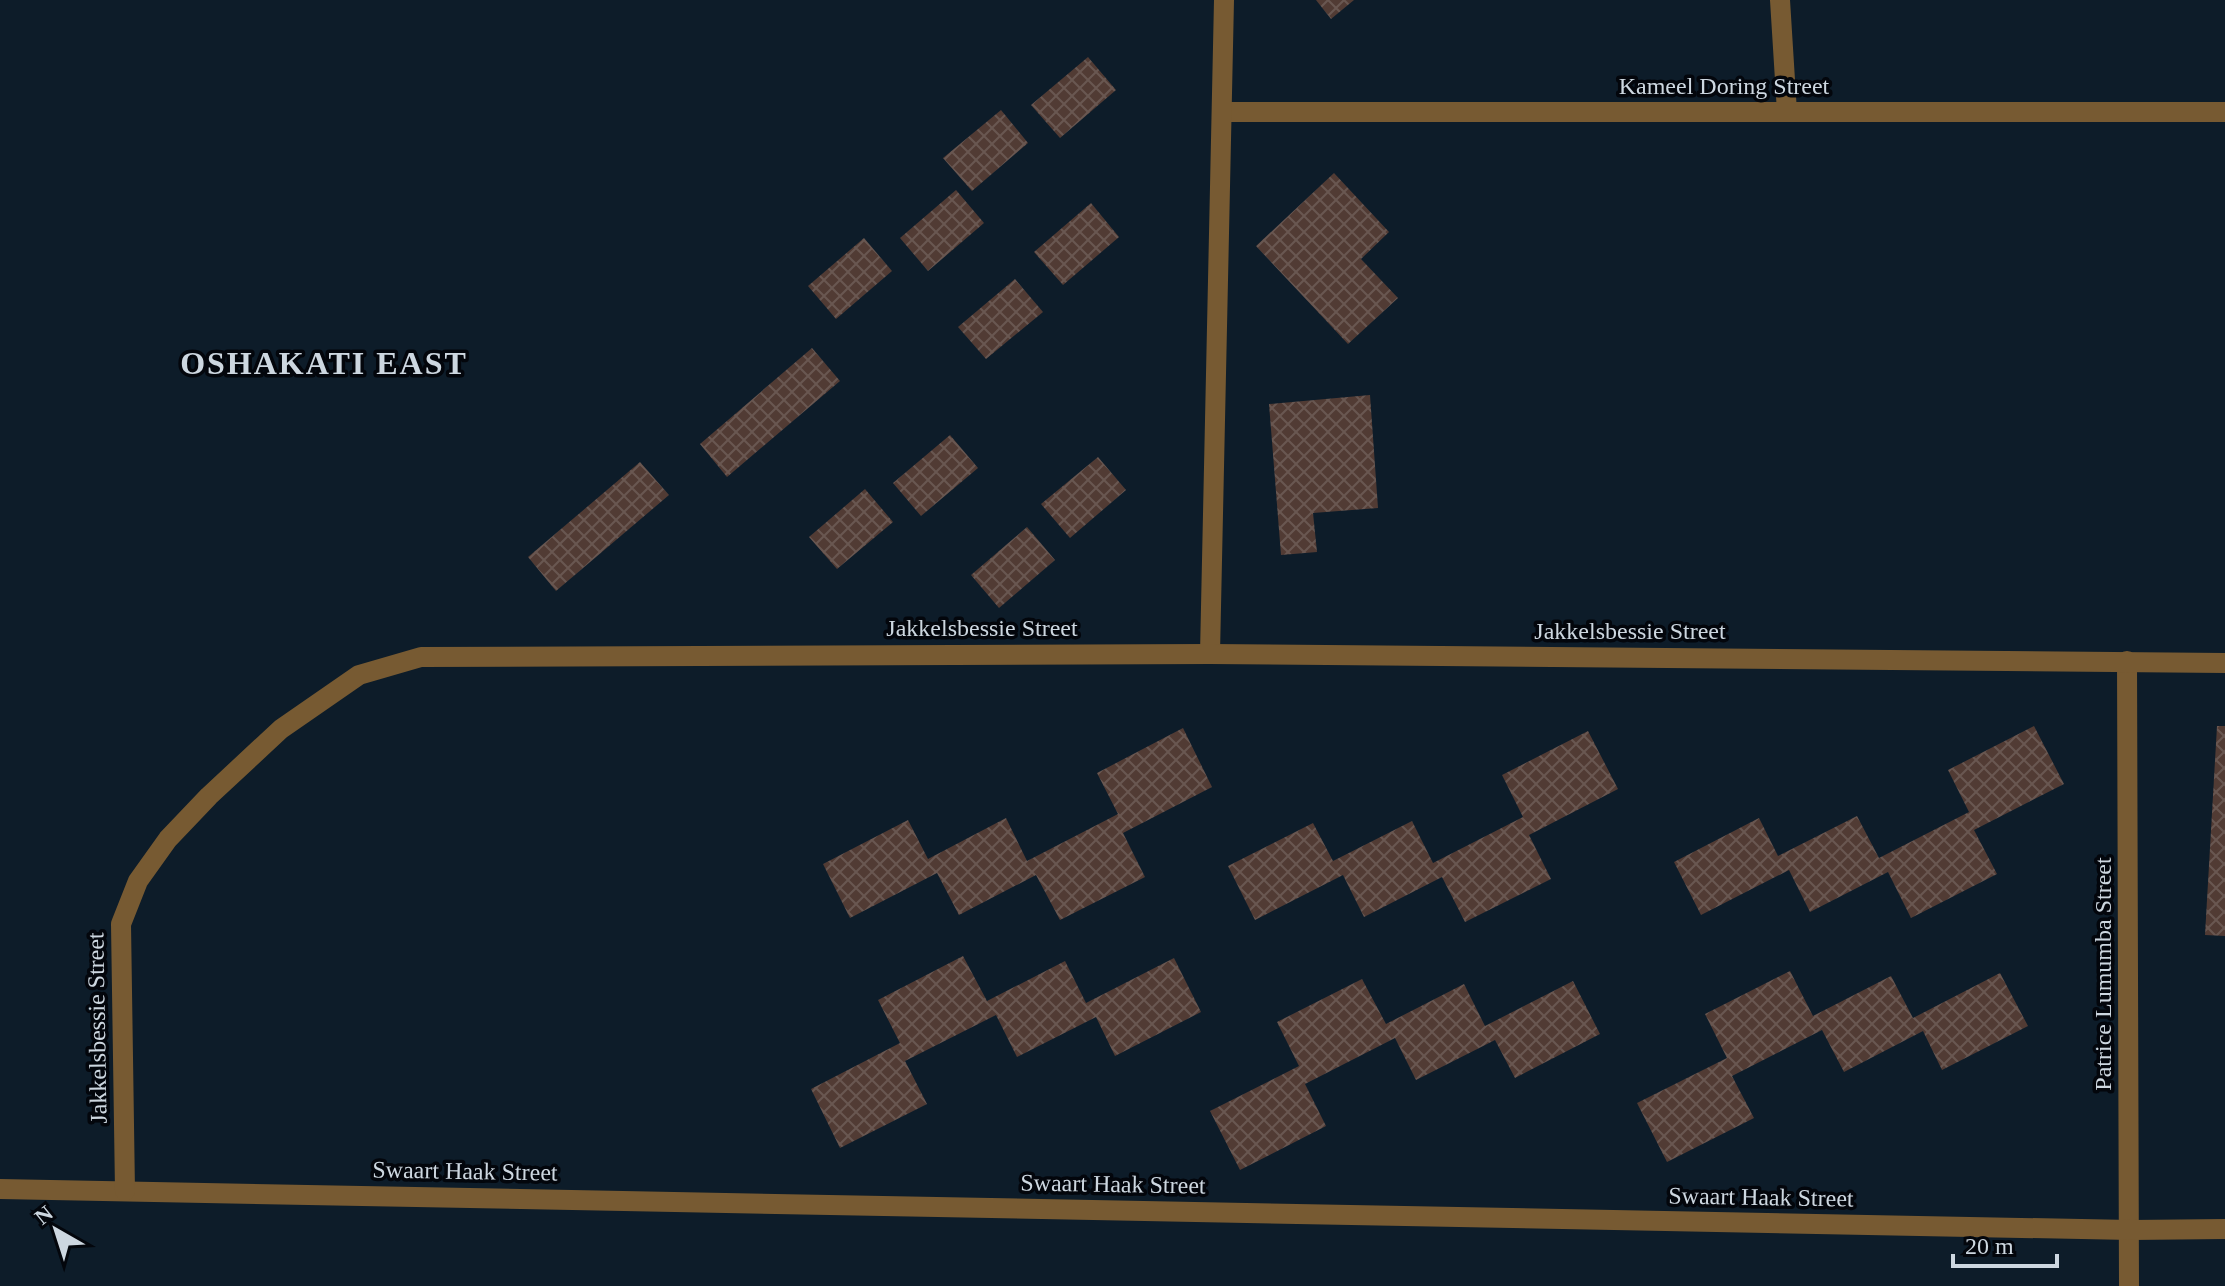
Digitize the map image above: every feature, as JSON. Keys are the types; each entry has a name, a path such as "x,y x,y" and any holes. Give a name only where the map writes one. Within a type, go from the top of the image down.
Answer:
{"street":[{"path":"1210,654 1224,0"},
{"path":"1780,0 1787,112"},
{"name":"Kameel Doring Street","path":"1223,112 2225,112"},
{"name":"Jakkelsbessie Street","path":"125,1191 121,924 138,881 179,828 281,729 359,675 421,657 1210,654 2225,663"},
{"name":"Patrice Lumumba Street","path":"2127,661 2129,1286"},
{"name":"Swaart Haak Street","path":"0,1189 2131,1230 2225,1229"}],"building":[{"path":"1316,0 1354,0 1331,19"},
{"path":"1088,57 1116,90 1060,138 1031,105"},
{"path":"1001,110 1028,143 972,191 943,158"},
{"path":"1334,173 1389,232 1361,259 1398,298 1348,344 1256,246"},
{"path":"956,190 984,223 928,271 900,238"},
{"path":"1091,203 1119,237 1063,285 1034,252"},
{"path":"864,238 892,271 836,319 808,286"},
{"path":"1015,279 1043,312 986,359 958,327"},
{"path":"812,348 840,381 727,477 700,444"},
{"path":"1370,395 1378,508 1313,513 1317,552 1281,555 1269,404"},
{"path":"950,435 978,468 921,516 893,483"},
{"path":"1098,457 1126,490 1070,538 1041,504"},
{"path":"640,462 669,495 556,591 528,557"},
{"path":"865,489 893,522 837,569 809,537"},
{"path":"1027,527 1055,560 999,608 971,575"},
{"path":"2034,726 2064,784 1974,830 1997,874 1911,918 1888,872 1810,912 1789,870 1701,915 1674,862 1759,818 1778,856 1857,816 1879,858 1969,812 1948,770"},
{"path":"2217,726 2225,726 2225,936 2205,935"},
{"path":"1183,728 1212,787 1123,833 1145,877 1060,920 1036,875 959,915 937,873 850,918 823,864 908,820 928,859 1006,818 1027,861 1118,814 1097,773"},
{"path":"1588,731 1618,789 1529,835 1551,879 1465,922 1442,877 1364,917 1343,875 1255,920 1228,866 1313,823 1333,861 1412,821 1433,863 1523,817 1502,775"},
{"path":"963,956 987,1001 1065,961 1086,1003 1174,958 1201,1012 1115,1056 1096,1017 1017,1057 996,1015 905,1061 927,1104 840,1148 811,1089 900,1043 878,1000"},
{"path":"1790,971 1813,1016 1891,976 1913,1018 2000,973 2028,1026 1942,1070 1923,1031 1844,1072 1822,1030 1732,1076 1754,1118 1667,1162 1637,1103 1727,1058 1705,1014"},
{"path":"1362,979 1386,1024 1464,984 1485,1026 1573,981 1600,1034 1515,1078 1495,1040 1416,1080 1395,1038 1305,1084 1326,1126 1240,1170 1210,1111 1299,1066 1277,1022"}],"district":[{"name":"OSHAKATI EAST","path":"324,363"}]}
